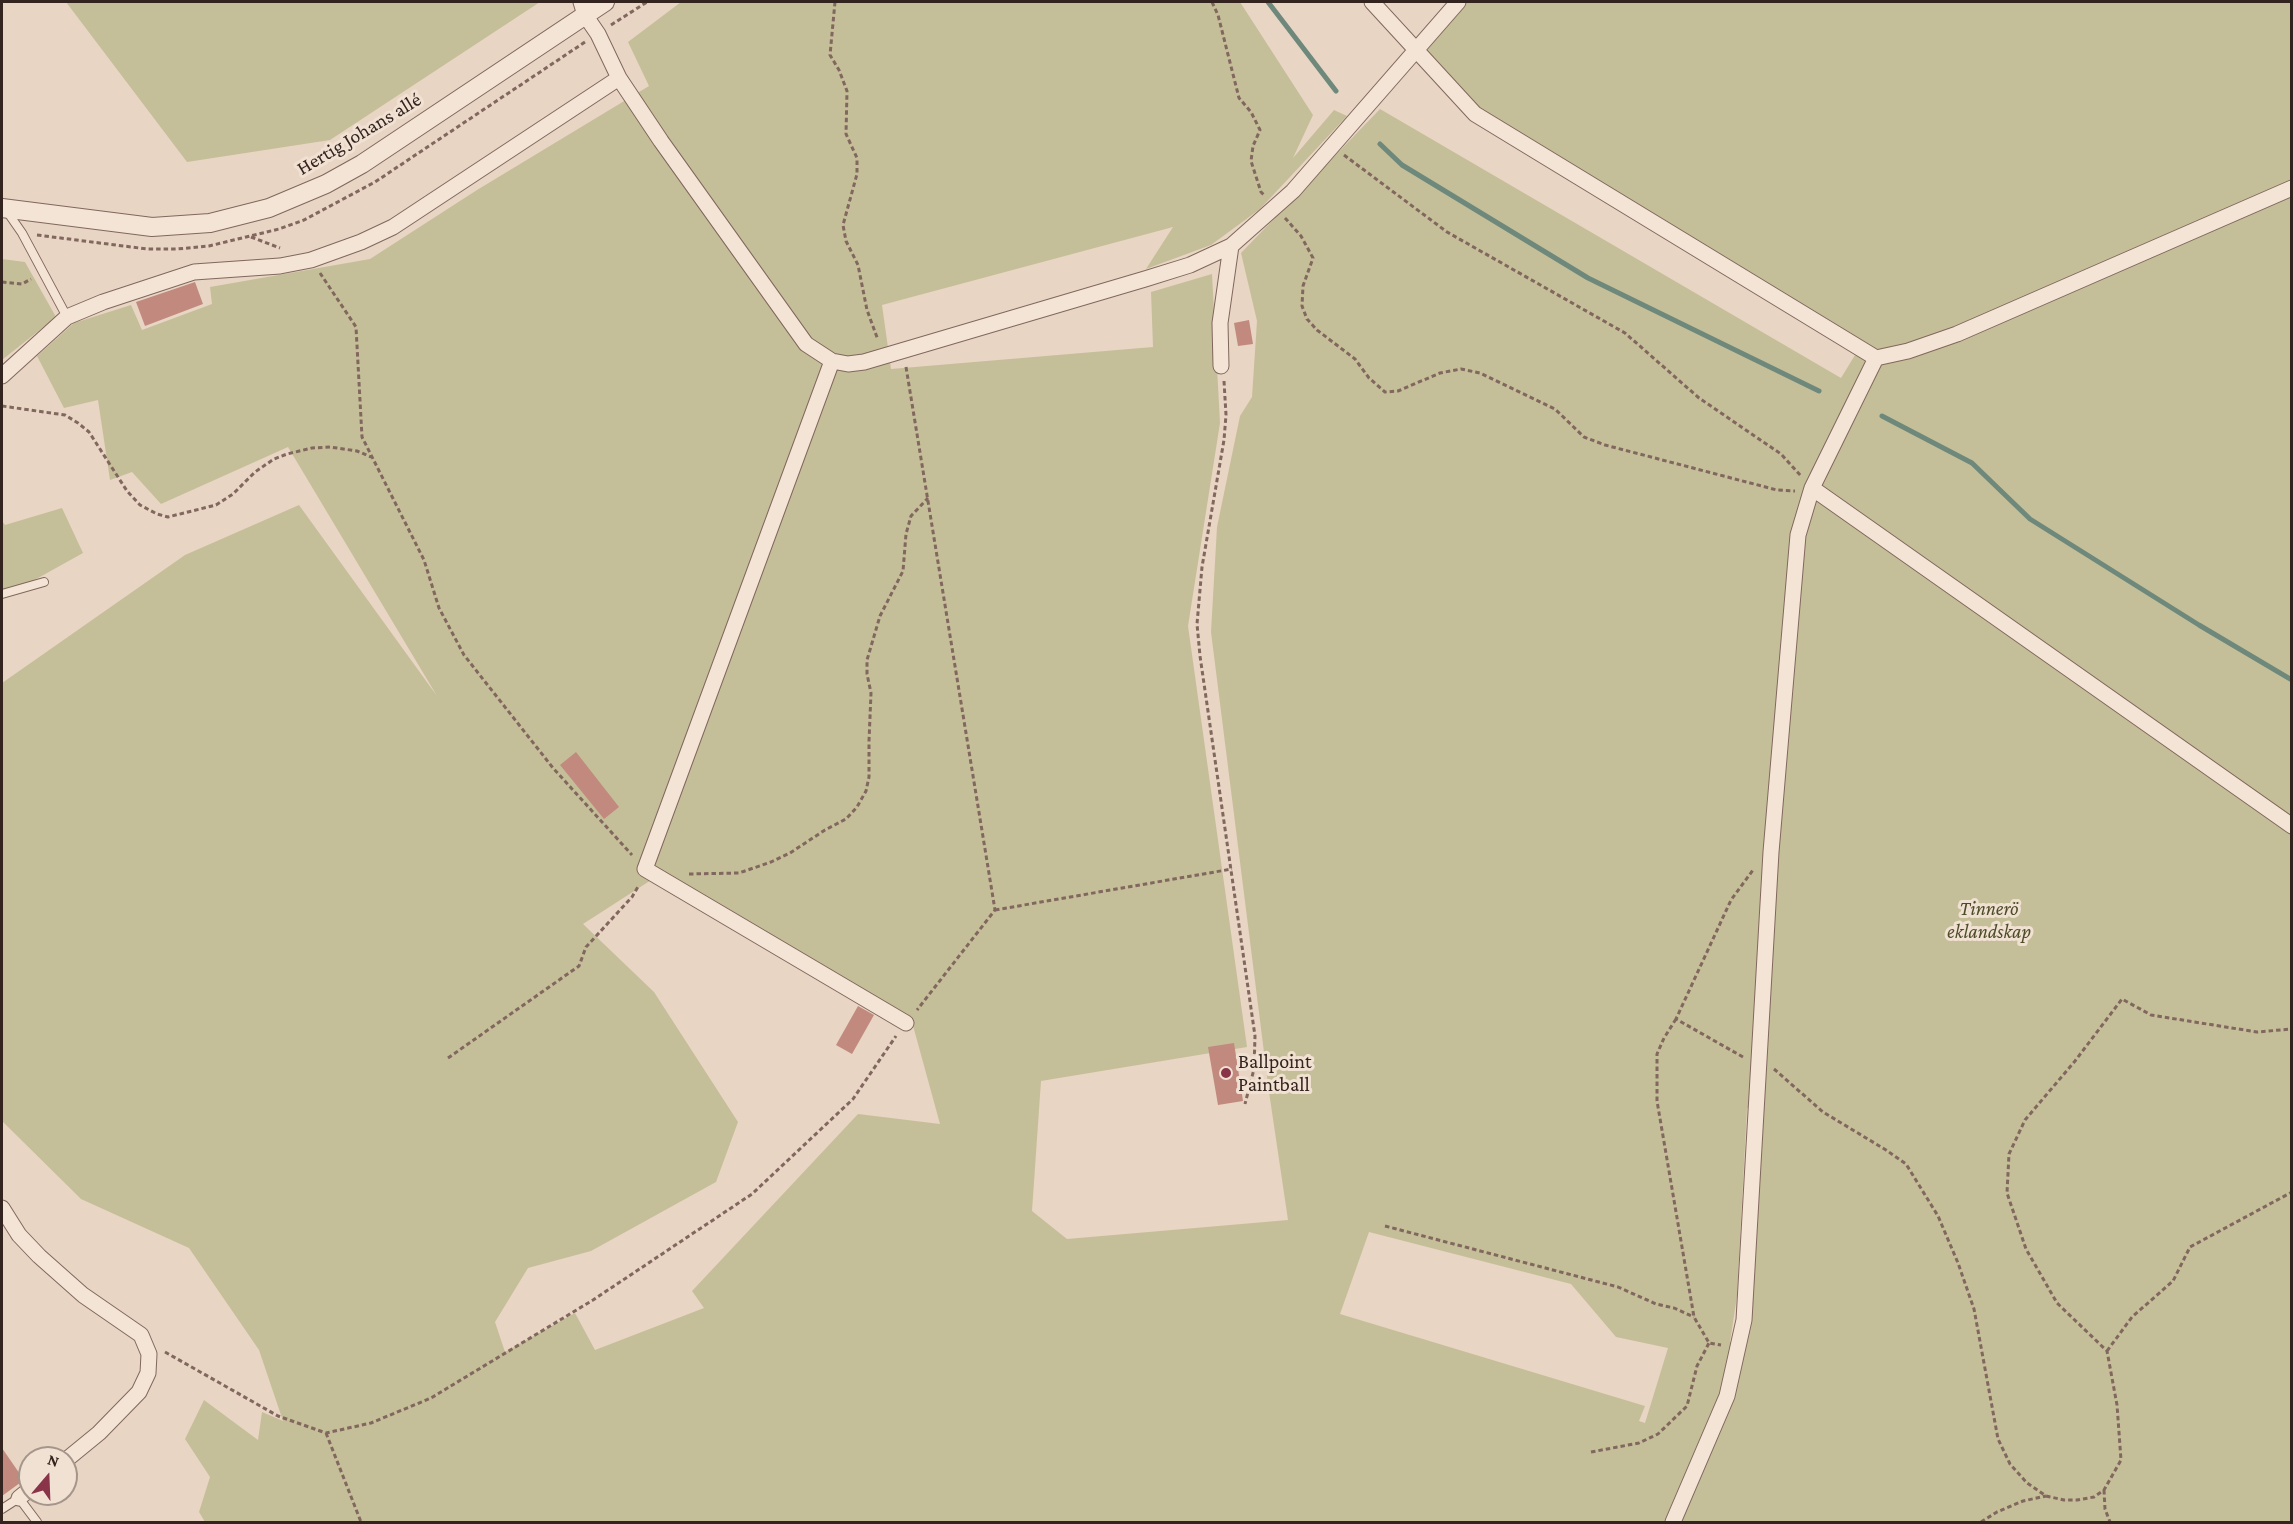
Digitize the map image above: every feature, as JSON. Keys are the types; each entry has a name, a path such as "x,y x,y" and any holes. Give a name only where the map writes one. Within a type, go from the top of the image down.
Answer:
{"street":[{"name":"Hertig Johans allé","path":"2,207 152,227 210,223 269,208 326,184 362,164 583,8 605,2"},
{"path":"1372,2 1475,114 1876,358 1908,351 1958,334 2292,188"},
{"path":"583,8 619,78 661,141 806,344 832,362 848,364 887,355 1190,265 1231,246 1275,208 1333,146 1458,2"},
{"path":"2,376 67,317 103,302 194,272 280,266 311,260 361,242 393,227 619,78"},
{"path":"1221,366 1220,323 1231,246"},
{"path":"1673,1522 1727,1396 1744,1320 1771,852 1798,535 1812,490 1876,358"},
{"path":"832,362 645,869 906,1023"},
{"path":"1812,490 2292,826"},
{"path":"2,1208 20,1235 39,1257 83,1295 135,1330 147,1344 148,1373 139,1392 99,1433 78,1450"}],"lane":[{"path":"2,207 21,233 67,317"},
{"path":"2,594 44,582"},
{"path":"2,1509 18,1499"},
{"path":"30,1506 37,1522"}],"path":[{"path":"835,2 830,55 847,91 846,134 856,158 857,174 843,225 846,241 858,265 867,310 877,337 887,355"},
{"path":"1212,2 1218,15 1239,98 1251,112 1260,129 1253,146 1251,161 1261,192 1301,236 1313,258 1303,286 1302,306 1307,319 1317,330 1355,358 1369,378 1385,392 1398,391 1440,373 1461,369 1480,373 1555,409 1584,437 1605,445 1777,490 1812,490"},
{"path":"1333,146 1447,232 1625,333 1699,398 1781,454 1812,490"},
{"path":"311,260 356,327 362,437 424,560 439,608 464,655 553,768 645,869 632,897 586,947 579,966 448,1058"},
{"path":"2,282 22,284 42,274"},
{"path":"904,350 995,910"},
{"path":"1221,366 1226,415 1224,440 1202,567 1197,624 1255,1036 1254,1069 1245,1104"},
{"path":"2,406 65,415 78,423 89,432 127,491 140,505 168,518 216,505 233,494 255,472 274,459 287,454 312,448 330,447 357,451 372,457"},
{"path":"679,875 739,873 771,862 798,849 825,830 846,819 857,807 866,791 869,777 871,693 867,660 880,616 903,571 906,534 911,516 928,498"},
{"path":"1709,1344 1694,1317 1656,1092 1657,1054 1676,1019 1731,900 1750,874 1771,852"},
{"path":"147,1344 176,1356 278,1416 326,1432 370,1423 431,1398 593,1300 752,1194 854,1099 906,1023 995,910 1232,869"},
{"path":"1676,1019 1760,1060 1823,1112 1906,1164 1938,1216 1959,1263 1982,1347 1998,1438 2010,1464 2027,1483 2046,1496 2064,1500 2094,1497 2104,1491 2121,1460 2117,1405 2107,1352 2057,1303 2026,1249 2007,1192 2009,1154 2025,1120 2075,1061 2122,999 2151,1015 2257,1032 2292,1029"},
{"path":"2107,1352 2132,1317 2173,1281 2190,1247 2292,1192"},
{"path":"1385,1226 1618,1287 1656,1304 1674,1308 1694,1317"},
{"path":"1709,1344 1739,1347"},
{"path":"1591,1452 1639,1443 1658,1434 1687,1406 1697,1366 1709,1344"},
{"path":"326,1432 361,1522"},
{"path":"2104,1491 2105,1509 2110,1522"},
{"path":"1981,1522 2023,1501 2046,1496"}],"green space":[{"path":"66,2 540,2 330,140 187,162"},
{"name":"Tinnerö eklandskap","path":"681,2 1240,2 1313,115 1293,158 1334,110 1347,116 1260,209 1211,245 1146,269 1173,227 882,305 891,369 1153,347 1151,292 1212,274 1220,423 1188,626 1247,1047 1041,1081 1032,1211 1067,1239 1288,1220 1269,1092 1211,632 1217,527 1240,416 1252,397 1257,321 1241,253 1380,109 1841,378 1855,355 1734,272 1524,150 1416,48 1450,2 2291,2 2291,1522 205,1522 199,1512 210,1477 185,1439 204,1400 258,1440 262,1412 283,1421 259,1350 189,1248 81,1199 2,1121 2,683 185,555 299,505 437,696 288,447 161,504 132,472 110,480 98,400 64,408 37,356 74,323 131,305 142,330 212,304 210,287 370,259 477,190 649,86 628,42","holes":["659,875 912,1022 940,1124 858,1114 692,1291 704,1308 595,1350 575,1313 505,1352 495,1322 528,1268 591,1251 716,1182 738,1122 654,992 583,924","1747,1108 1756,1114 1737,1342 1730,1342 1737,1296","1369,1232 1571,1284 1616,1337 1668,1348 1645,1423 1639,1421 1645,1406 1340,1314"]},
{"path":"2,259 25,262 56,317 2,360"},
{"path":"62,508 83,553 2,598 2,521 5,525"}],"building":[{"path":"195,282 203,304 145,326 136,302"},
{"path":"1249,320 1253,344 1238,346 1234,323"},
{"path":"576,752 619,807 604,819 560,765"},
{"path":"858,1006 874,1015 852,1054 836,1045"},
{"path":"1234,1043 1243,1101 1218,1105 1208,1047"},
{"path":"2,1448 18,1471 18,1484 2,1496"}],"waterway":[{"path":"1268,2 1336,91"},
{"path":"1380,144 1402,165 1588,278 1819,391"},
{"path":"1882,416 1972,463 2030,519 2199,625 2292,680"}],"place":[{"name":"Ballpoint Paintball","path":"1226,1073"}]}
